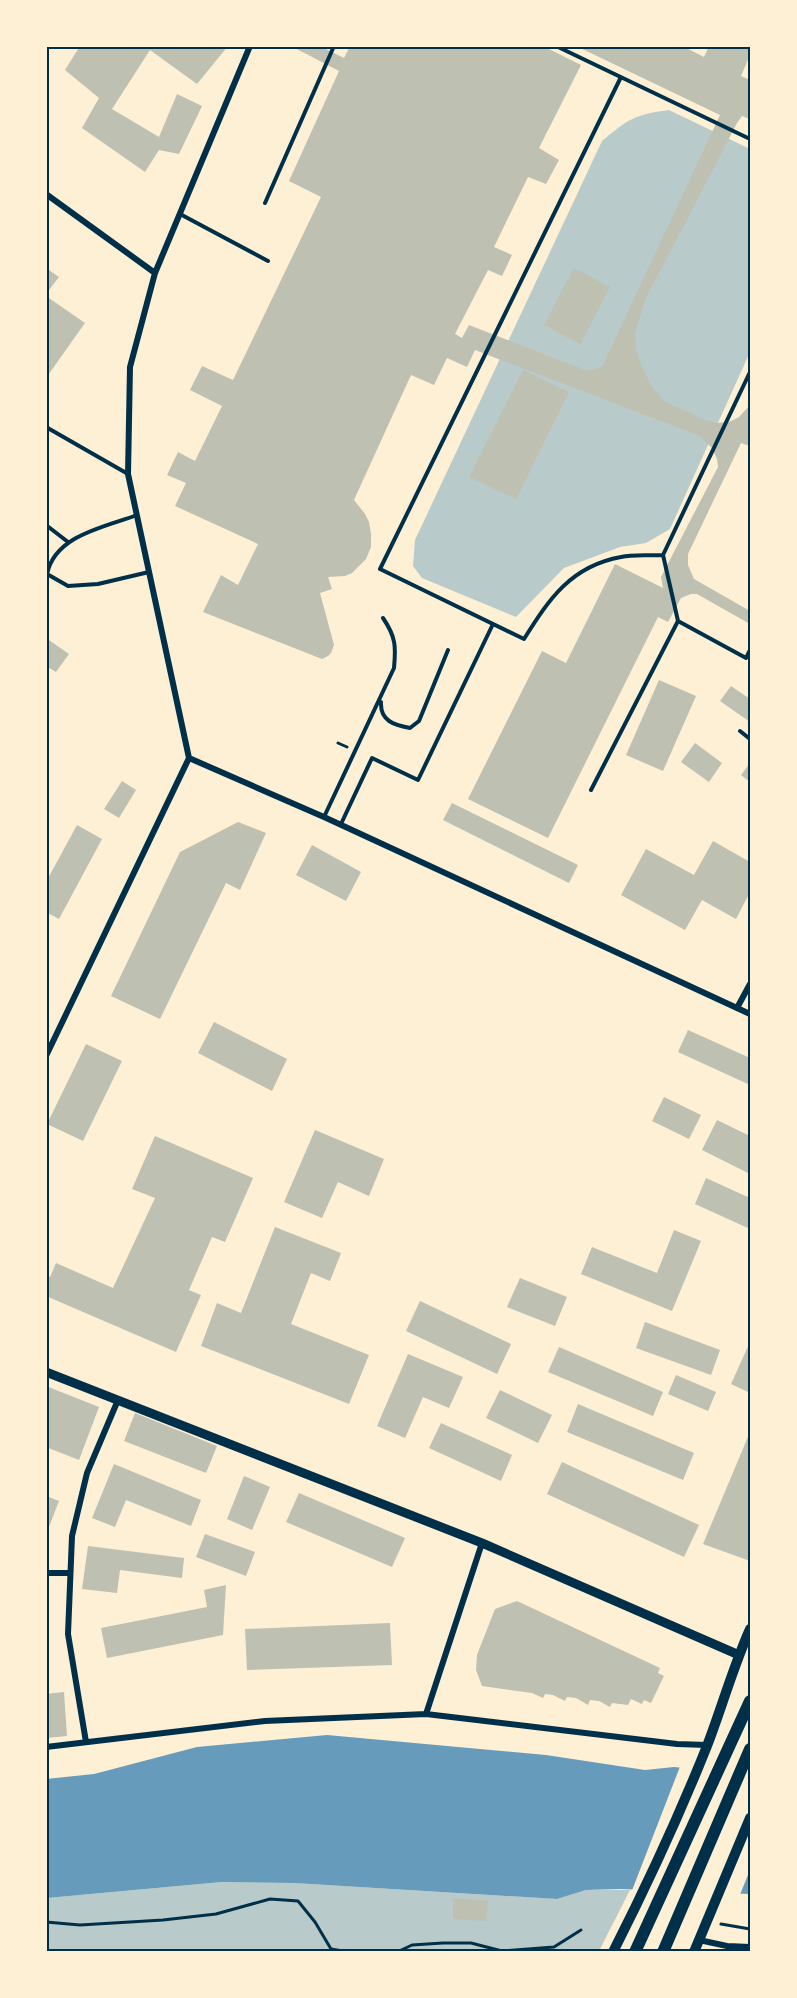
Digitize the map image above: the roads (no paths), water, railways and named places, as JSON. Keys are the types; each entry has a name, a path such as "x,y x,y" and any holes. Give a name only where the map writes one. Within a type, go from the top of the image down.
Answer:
{"main road":[{"path":"613,1952 699,1765 745,1655 750,1629"},
{"path":"635,1952 750,1701"},
{"path":"663,1952 750,1749"},
{"path":"696,1948 750,1818"}],"street":[{"path":"46,1056 189,758 128,474 130,367 155,273 250,46"},
{"path":"46,194 155,273"},
{"path":"189,758 324,817 750,1014"},
{"path":"737,1008 750,984"},
{"path":"46,1372 482,1543 745,1655"},
{"path":"86,1742 68,1635 72,1536 87,1473 118,1400"},
{"path":"426,1714 482,1543"},
{"path":"46,1573 70,1573"},
{"path":"46,1748 265,1720 426,1714 677,1744 707,1745"},
{"path":"696,1948 750,1947"}],"lane":[{"path":"264,203 334,46"},
{"path":"556,46 750,139"},
{"path":"621,77 380,569 524,639 547,601 580,571 621,557 663,555"},
{"path":"180,214 268,261"},
{"path":"591,790 678,621 663,555 750,372"},
{"path":"46,427 128,474"},
{"path":"136,515 68,542 55,554 49,563 47,573 68,586 98,584 149,572"},
{"path":"46,525 68,542"},
{"path":"324,817 394,668 396,648 392,631 383,618"},
{"path":"678,621 746,658 750,650"},
{"path":"340,825 372,758 418,780 493,624"},
{"path":"381,698 380,709 386,720 397,726 410,728 419,721 448,650"},
{"path":"740,731 750,739"}],"water":[{"path":"327,1735 546,1755 645,1770 674,1767 750,1774 750,1894 620,1889 586,1890 557,1899 294,1883 222,1882 47,1898 46,1779 94,1774 197,1747"}]}
